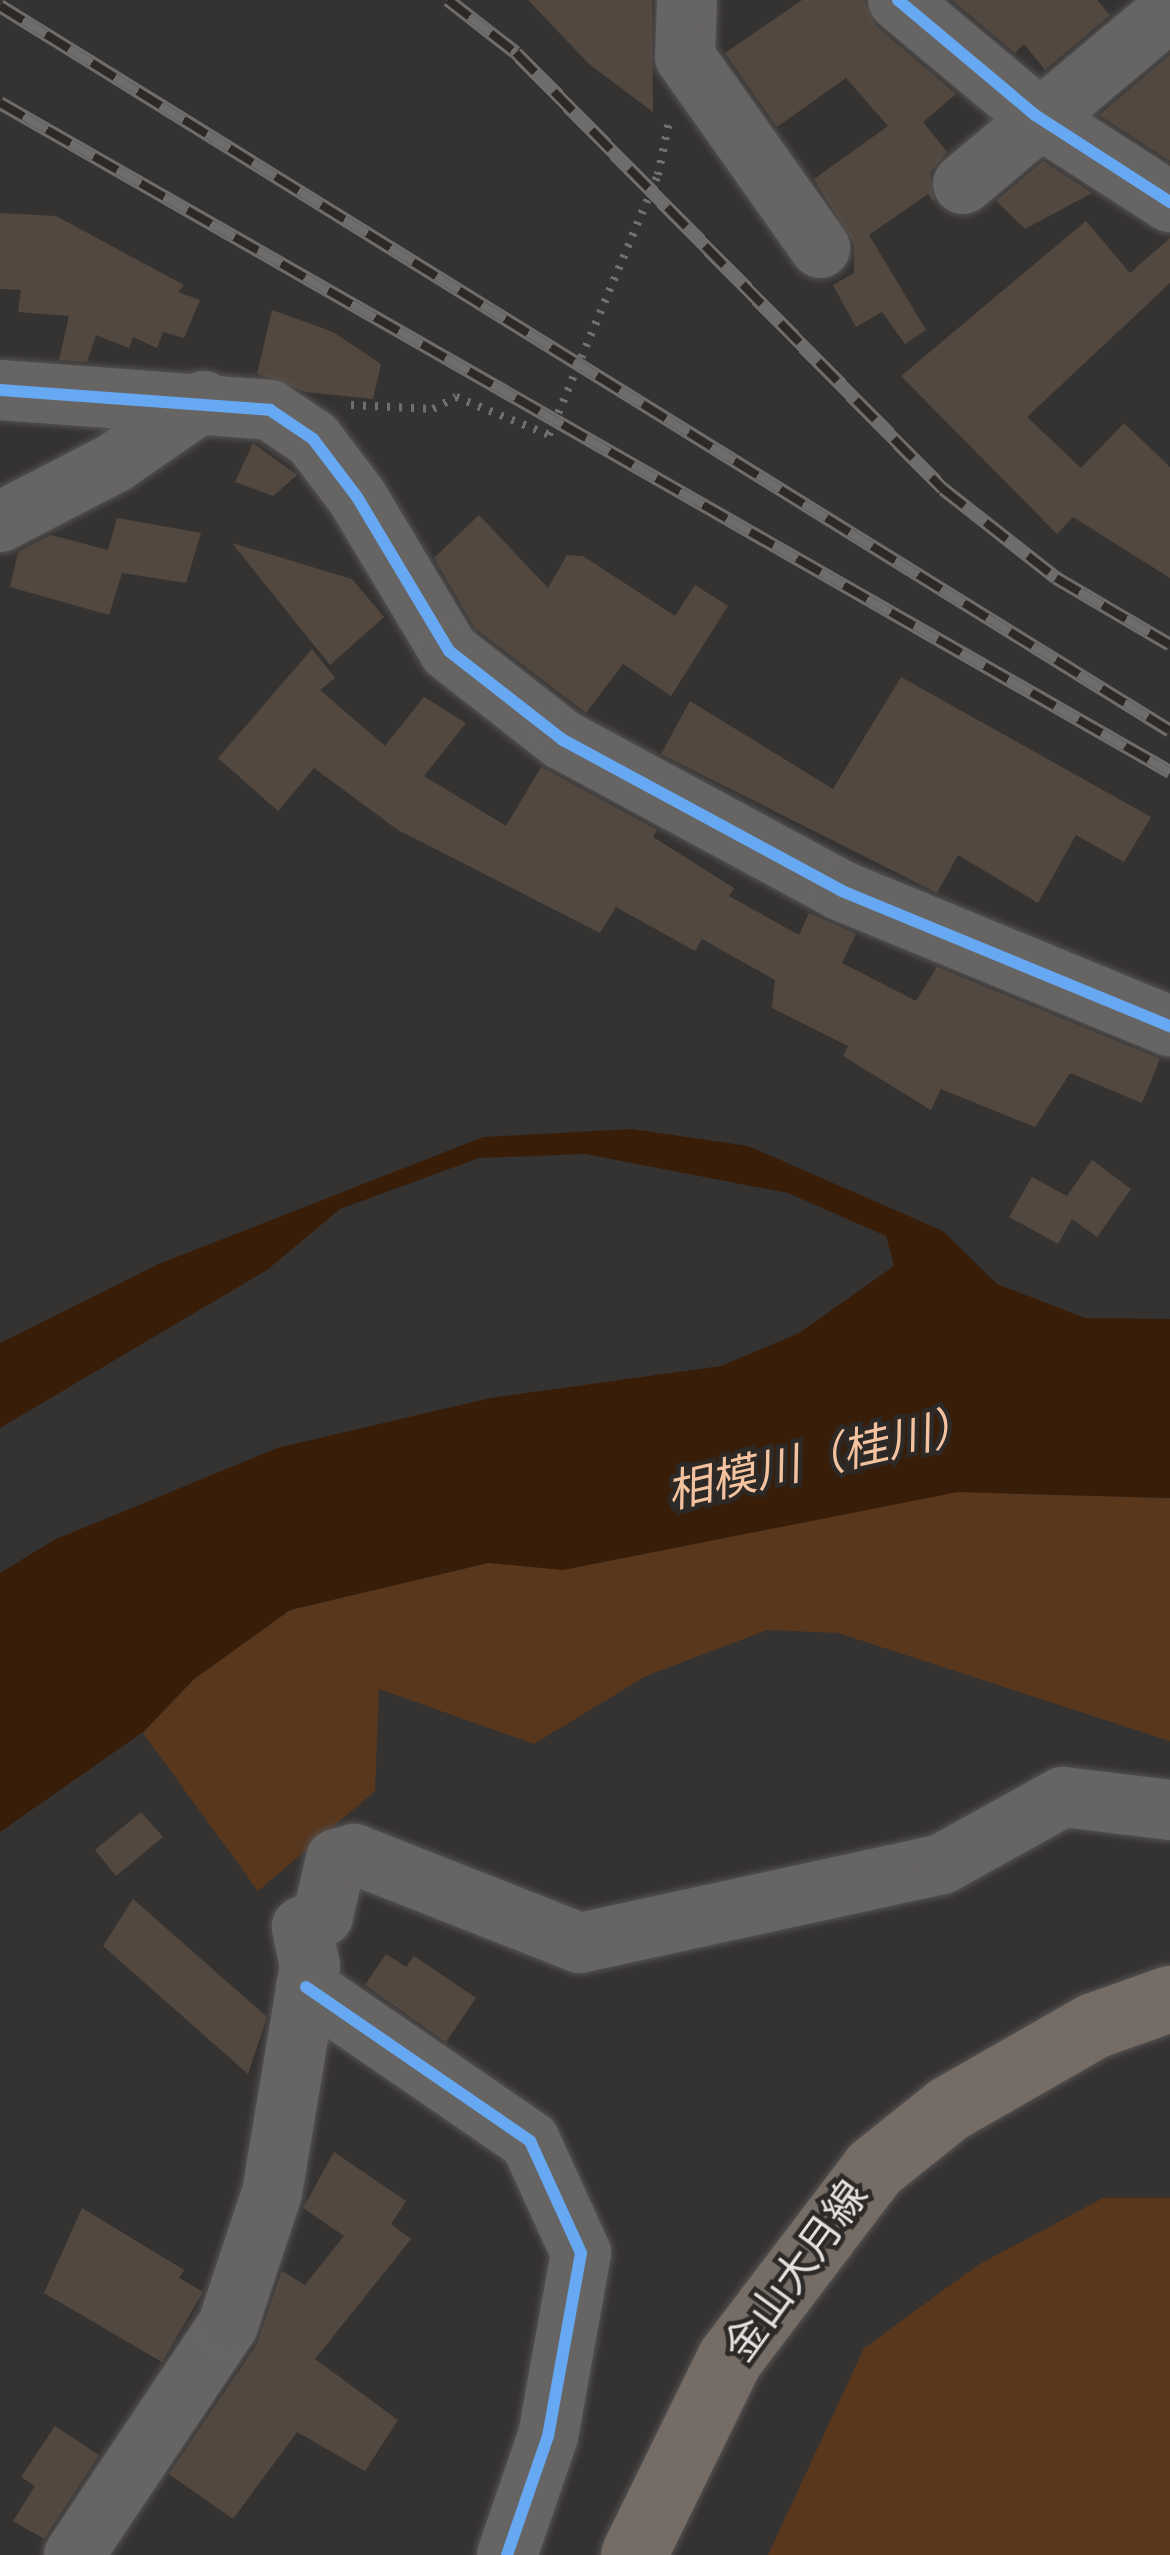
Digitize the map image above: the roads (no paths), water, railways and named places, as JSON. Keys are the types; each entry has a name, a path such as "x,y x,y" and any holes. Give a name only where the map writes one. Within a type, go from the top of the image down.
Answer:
{"main road":[{"name":"金山大月線","path":"634,2555 730,2360 874,2169 970,2097 1094,2026 1170,2000"}],"street":[{"path":"687,0 685,57 820,248"},
{"path":"898,0 1043,120 1158,174"},
{"path":"963,184 1170,10"},
{"path":"0,390 204,401 270,410 314,439 357,497 449,651 563,740 842,891 1170,1026"},
{"path":"0,522 114,463 204,401"},
{"path":"74,2555 228,2325 272,2193 307,1987 302,1927 323,1916 335,1859 354,1854 580,1943 942,1864 1063,1797 1170,1810"},
{"path":"307,1987 530,2141 581,2253 548,2436 508,2555"}],"water":[{"name":"相模川（桂川）","path":"632,1129 748,1146 943,1231 997,1284 1085,1318 1170,1319 1170,1498 958,1492 563,1570 488,1563 290,1610 194,1679 143,1732 0,1832 0,1573 54,1540 277,1448 490,1398 721,1366 799,1333 894,1266 886,1236 788,1193 585,1154 479,1158 340,1209 267,1270 0,1428 0,1343 159,1264 483,1137"}],"railway":[{"path":"448,0 516,53 943,489 1056,578 1170,645"},
{"path":"0,6 1170,731"},
{"path":"0,103 1170,772"}]}
